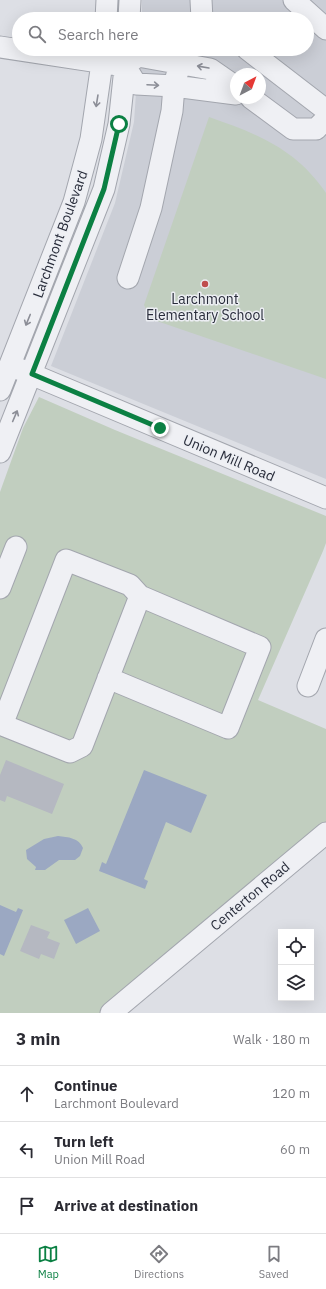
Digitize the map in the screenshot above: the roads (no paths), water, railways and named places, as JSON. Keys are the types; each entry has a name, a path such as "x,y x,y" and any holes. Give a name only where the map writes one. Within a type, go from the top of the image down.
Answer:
{"street":[{"path":"106,12 107,0"},
{"path":"129,12 130,0"},
{"path":"294,0 307,12"},
{"path":"314,18 326,29"},
{"path":"0,47 12,48"},
{"path":"104,56 185,56 210,69 230,83"},
{"name":"Larchmont Boulevard","path":"0,390 5,363 74,202 91,139 104,56"},
{"path":"128,278 151,208 172,111 174,86 185,56"},
{"path":"257,56 326,110"},
{"path":"126,57 136,84 174,86 230,93"},
{"name":"Larchmont Boulevard","path":"0,452 104,189 119,124 126,57"},
{"path":"260,104 293,129 323,130"},
{"name":"Union Mill Road","path":"5,363 326,498"},
{"path":"0,588 16,547"},
{"path":"108,678 228,728 260,647 140,596 130,585 66,560 1,725 70,752 82,746 108,678 140,596"},
{"path":"308,686 326,639"},
{"name":"Centerton Road","path":"111,1013 326,833"}],"water":[{"path":"144,770 207,795 191,833 166,822 144,879 148,881 145,889 99,871 102,862 106,864"},
{"path":"58,836 79,842 83,848 80,856 75,860 59,860 45,870 35,870 36,867 27,859 26,850 44,839"},
{"path":"0,905 16,912 18,908 23,910 4,956 0,954"},
{"path":"88,908 100,931 76,944 64,920"}],"place":[{"name":"Larchmont Elementary School","path":"205,284"}]}
